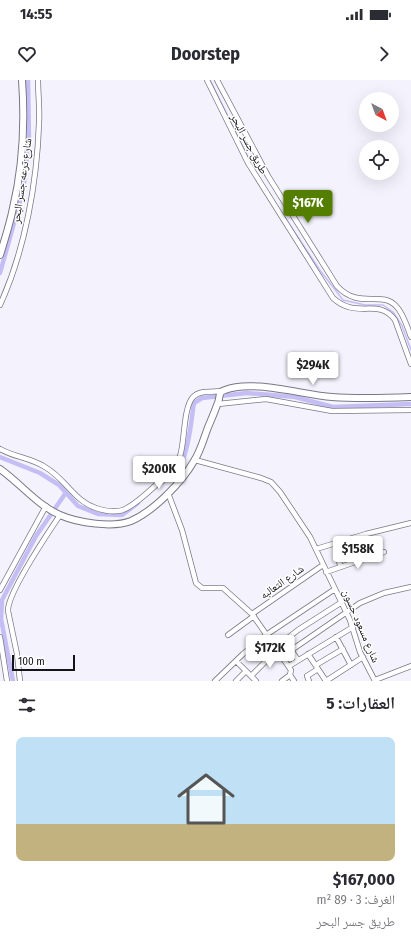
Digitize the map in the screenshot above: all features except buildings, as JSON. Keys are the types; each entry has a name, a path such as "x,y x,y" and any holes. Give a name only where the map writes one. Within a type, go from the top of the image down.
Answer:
{"street":[{"name":"شارع ترعه جسر البحر","path":"0,255 13,209 18,183 23,124 22,80"},
{"name":"شارع ترعه جسر البحر","path":"0,305 24,234 29,208 39,122 38,80"},
{"name":"طريق جسر البحر","path":"207,80 248,163 333,298 346,307 359,310 380,308 391,315 395,320 411,364"},
{"name":"طريق جسر البحر","path":"217,80 268,176 338,286 347,295 353,297 360,299 384,300 393,304 399,310 411,337"},
{"path":"0,449 13,455 36,462 53,472 62,479 78,498 85,503 102,510 119,511 128,507 142,497 169,472 178,460 180,456 188,406 193,397 202,392 221,392 245,386 337,398 368,399 411,397"},
{"path":"0,469 46,506 60,515 75,520 96,523 115,524 126,522 142,514 168,493 188,471 195,460 219,402 221,392"},
{"path":"219,402 266,400 332,411 411,410"},
{"name":"شارع مسعود حسون","path":"195,460 271,482 288,502 316,549 342,602 363,657 375,681"},
{"path":"168,493 182,530 196,583 202,588 223,588 253,615 288,666 291,672 290,675 294,681"},
{"path":"0,590 46,506"},
{"path":"20,681 17,654 8,611 9,604 25,572 60,515"},
{"path":"316,549 336,542 411,523"},
{"path":"336,542 341,567"},
{"path":"326,572 384,552"},
{"name":"شارع التعالبه","path":"228,636 253,615 323,565"},
{"path":"298,660 293,653 293,649 331,624 346,612 372,597 411,587"},
{"path":"215,681 266,635 335,589"},
{"path":"251,676 267,660 276,648 298,630 342,602"},
{"path":"288,666 352,627"},
{"path":"0,637 2,661 7,681"},
{"path":"336,637 352,665"},
{"path":"310,681 307,676 317,667 343,649"},
{"path":"308,654 326,681 363,657"},
{"path":"236,661 256,681"},
{"path":"375,681 411,666"},
{"path":"236,681 246,671"},
{"path":"282,681 290,675"}],"waterway":[{"path":"0,273 23,191 29,140 28,80"},
{"path":"210,80 251,163"},
{"path":"280,210 319,269 343,300 365,305 383,305 393,312 402,326 411,350"},
{"path":"158,486 181,463 189,439 194,403 202,398 247,393 295,397 333,407 411,404"},
{"path":"0,457 40,473 59,485 78,506 98,514 122,515 138,503"},
{"path":"13,681 1,619 2,600 36,536 65,494"}]}
